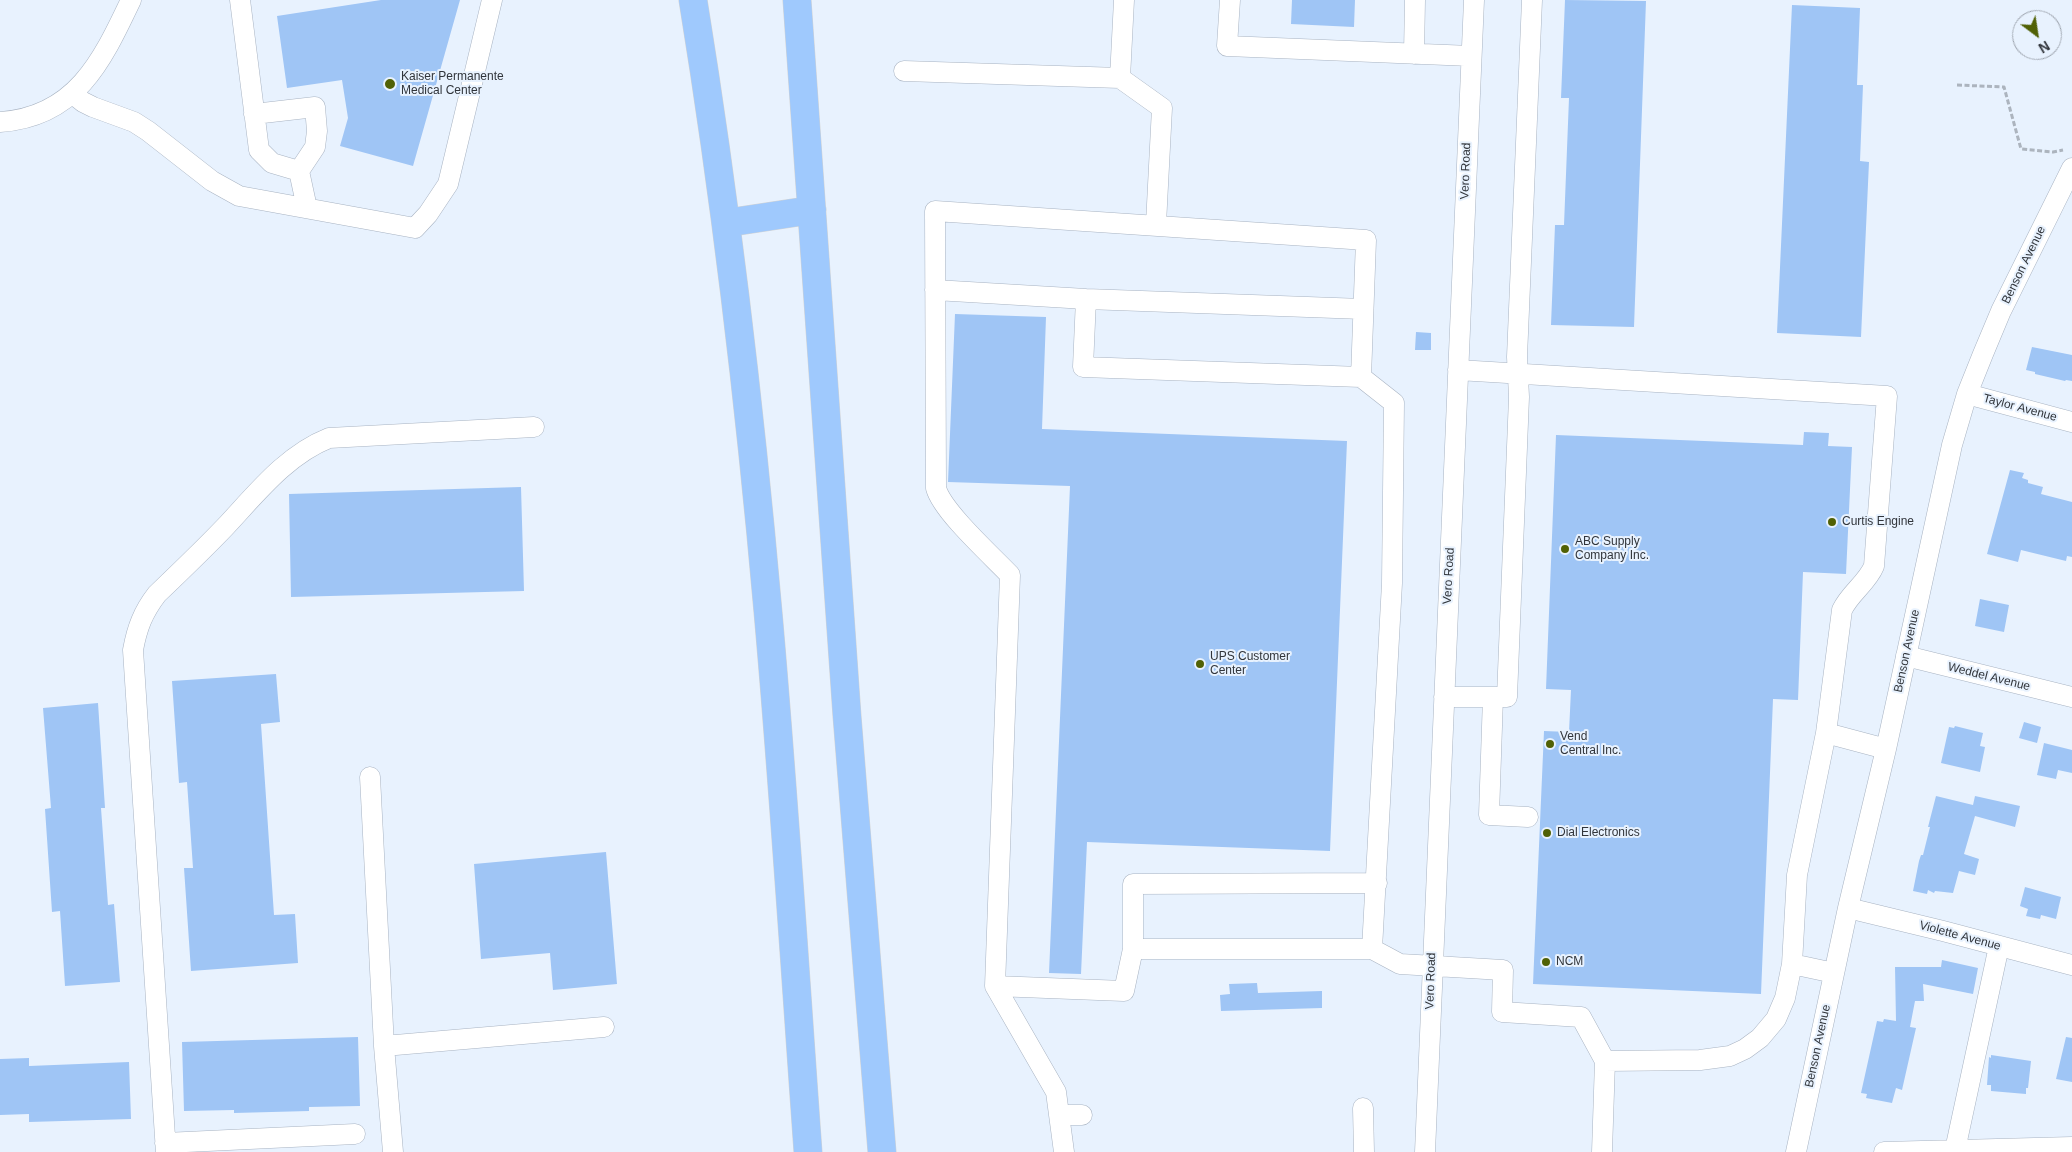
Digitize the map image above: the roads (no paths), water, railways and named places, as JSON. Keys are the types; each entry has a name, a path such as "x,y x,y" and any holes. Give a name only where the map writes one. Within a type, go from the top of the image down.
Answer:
{"highway":[{"path":"693,0 726,223 749,417 768,615 808,1152"},
{"path":"797,0 847,716 882,1152"},
{"path":"726,223 812,210"},
{"path":"791,1152 796,980"}],"street":[{"path":"0,122 26,118 43,112 73,94 84,83 102,58 130,0"},
{"path":"240,0 259,150 272,163 299,170"},
{"path":"73,94 93,107 128,119 148,131 226,190 253,200 415,228 428,214 448,184 492,0"},
{"path":"1120,78 1124,0"},
{"path":"1230,0 1228,46 1471,56"},
{"path":"1414,54 1415,0"},
{"name":"Vero Road","path":"1425,1152 1474,0"},
{"path":"1444,697 1507,697 1519,398 1517,357 1532,0"},
{"path":"904,71 1120,78 1162,108 1156,224"},
{"path":"254,114 315,107 317,131 315,147 299,170 307,208"},
{"name":"Benson Avenue","path":"1796,1152 1848,908 1886,749 1952,445 1967,394 2001,311 2072,168"},
{"path":"1064,1152 1056,1092 995,986 1010,575 949,510 938,495 936,488 935,211 1156,224 1366,240 1361,377"},
{"path":"935,290 1086,299 1363,309"},
{"path":"1086,299 1083,367 1361,377 1394,404 1392,583 1372,949"},
{"path":"1458,370 1887,396 1874,566 1870,576 1847,600 1842,610 1826,734 1797,875 1792,964 1785,998 1776,1019 1760,1038 1745,1049 1730,1056 1700,1060 1605,1061"},
{"name":"Taylor Avenue","path":"1967,394 2072,422"},
{"path":"355,1134 165,1147 134,650 137,629 146,609 157,594 297,454 310,446 329,438 534,427"},
{"name":"Weddel Avenue","path":"1906,656 2072,697"},
{"path":"1493,697 1489,815 1528,817"},
{"path":"1826,734 1886,749"},
{"path":"370,777 384,1046 393,1152"},
{"path":"995,986 1124,991 1133,949 1133,884 1377,883"},
{"name":"Violette Avenue","path":"1848,908 2072,965"},
{"path":"1962,1150 1999,946"},
{"path":"1133,949 1372,949 1400,964 1503,970 1502,1012 1581,1017 1605,1061 1602,1152"},
{"path":"1792,964 1834,973"},
{"path":"384,1046 604,1027"},
{"path":"1363,1108 1364,1152"},
{"path":"1060,1115 1082,1115"},
{"path":"1884,1152 2072,1147"}],"place":[{"name":"Kaiser Permanente Medical Center","path":"390,84"},
{"name":"Curtis Engine","path":"1832,522"},
{"name":"ABC Supply Company Inc.","path":"1565,549"},
{"name":"UPS Customer Center","path":"1200,664"},
{"name":"Vend Central Inc.","path":"1550,744"},
{"name":"Dial Electronics","path":"1547,833"},
{"name":"NCM","path":"1546,962"}]}
